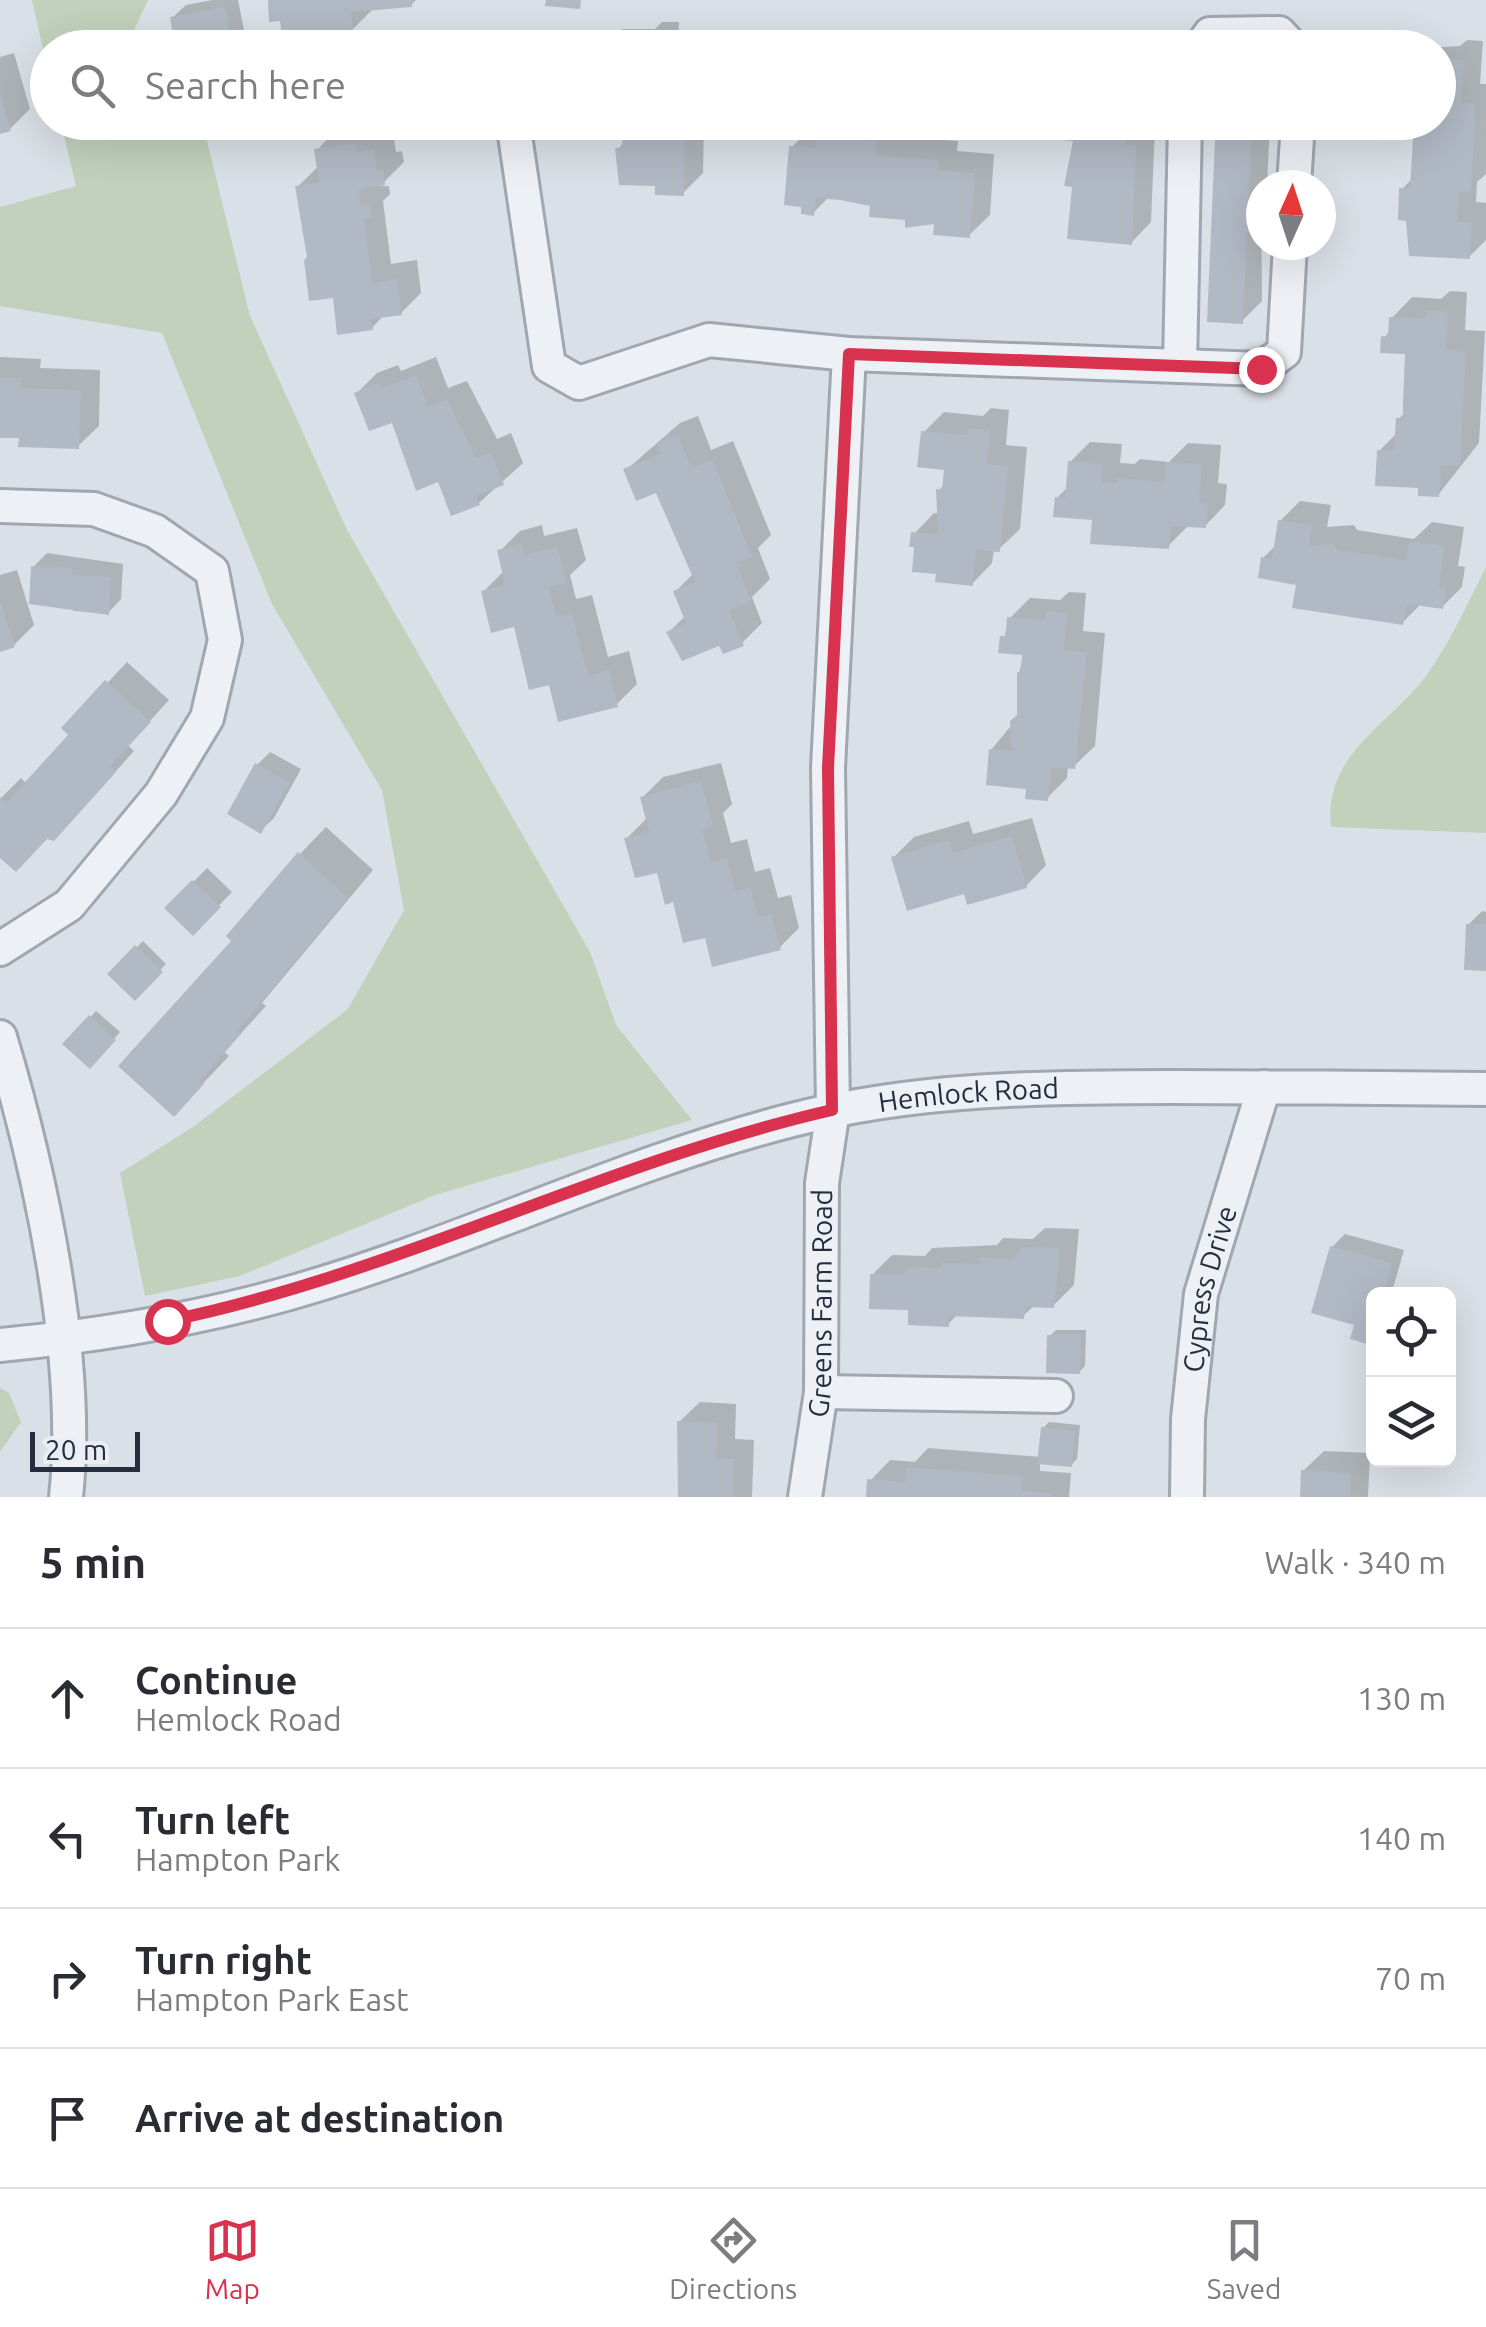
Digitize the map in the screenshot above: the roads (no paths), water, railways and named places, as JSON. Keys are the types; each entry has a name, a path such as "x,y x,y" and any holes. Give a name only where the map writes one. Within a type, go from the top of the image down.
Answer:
{"street":[{"path":"517,140 549,366 580,383 710,340 849,354 1261,369 1284,352 1289,260"},
{"path":"1180,366 1185,140"},
{"path":"1295,170 1297,140"},
{"name":"Greens Farm Road","path":"805,1497 820,1392 822,1183 832,1110 828,768 849,354"},
{"path":"0,506 94,509 156,531 212,572 225,640 208,718 161,794 70,905 0,948"},
{"path":"0,1037 14,1082 65,1339 70,1457 66,1497"},
{"name":"Cypress Drive","path":"1186,1497 1188,1418 1201,1294 1264,1087"},
{"name":"Hemlock Road","path":"0,1345 65,1339 289,1293 696,1147 832,1110 1005,1090 1486,1089"},
{"path":"820,1392 1056,1396"}]}
